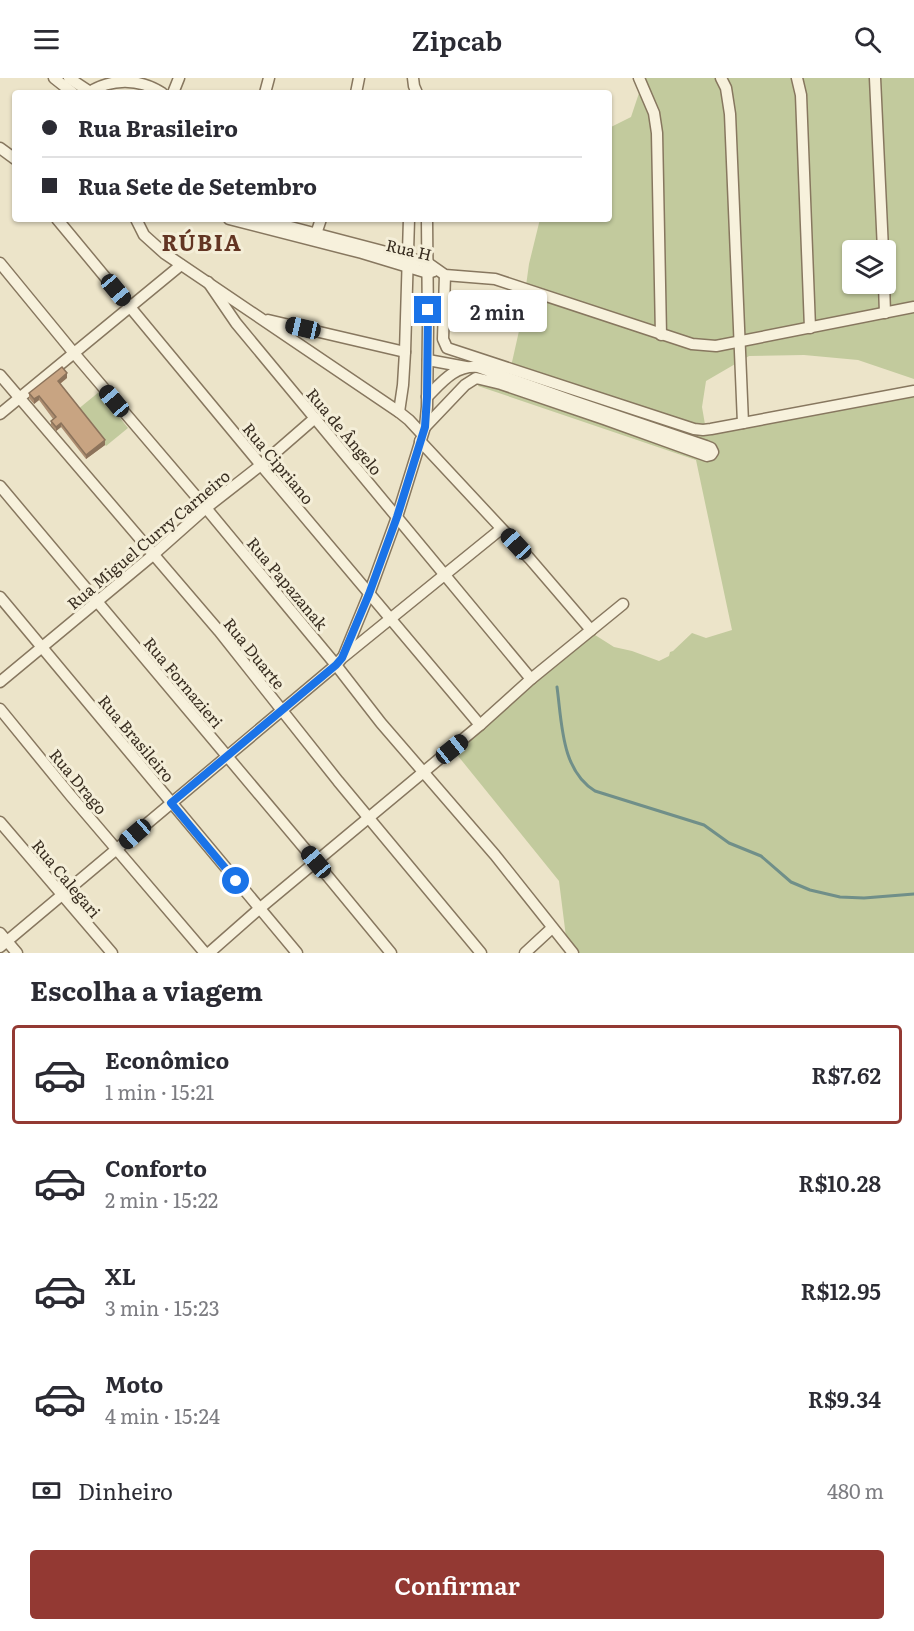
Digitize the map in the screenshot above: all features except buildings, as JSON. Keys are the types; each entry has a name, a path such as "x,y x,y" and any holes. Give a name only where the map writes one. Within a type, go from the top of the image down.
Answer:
{"street":[{"path":"54,78 69,90"},
{"path":"69,78 86,90"},
{"path":"639,78 654,113 657,133 661,335"},
{"path":"722,78 730,114 742,423"},
{"path":"796,78 801,94 810,328"},
{"path":"875,78 883,240"},
{"path":"93,90 121,80 138,81 158,90"},
{"name":"Rua Cipriano","path":"60,222 480,725"},
{"path":"138,222 144,235 164,253 409,420 591,630"},
{"name":"Rua H","path":"245,222 315,237"},
{"name":"Rua H","path":"269,222 382,258 408,262 435,270 495,279 692,344 716,346 914,308"},
{"path":"315,237 320,222"},
{"path":"399,412 404,386 409,222"},
{"path":"428,222 443,339 447,348 703,430 914,391"},
{"name":"Rua Papazanak","path":"0,262 206,508 339,662 423,772 495,855 573,953"},
{"path":"0,414 182,265"},
{"path":"339,662 369,594 397,517 422,434 430,361 435,270"},
{"name":"Rua de Ângelo","path":"208,282 236,323 531,680"},
{"path":"884,294 885,313"},
{"path":"262,318 405,352"},
{"path":"422,434 449,402 473,379 481,378 707,456 712,453 712,450 706,446 489,370 430,361"},
{"path":"430,361 438,386 449,402"},
{"path":"427,397 454,372 469,367"},
{"name":"Rua Duarte","path":"0,375 219,631 481,953"},
{"name":"Rua Miguel Curry Carneiro","path":"0,682 315,418"},
{"name":"Rua Fornazieri","path":"0,486 391,953"},
{"path":"17,953 2,940 62,896 501,528"},
{"name":"Rua Brasileiro","path":"0,597 297,953"},
{"path":"207,953 623,604"},
{"name":"Rua Drago","path":"0,709 117,850 207,953"},
{"name":"Rua Calegari","path":"0,822 112,953"},
{"path":"525,953 552,928"}],"green space":[{"path":"633,78 914,78 914,379 858,360 804,355 749,356 706,381 702,407 707,436 914,392 914,953 568,953 559,881 450,746 584,628 614,647 659,661 669,656 670,652 692,633 706,638 732,630 696,460 478,386 491,367 510,371 521,322 529,264 539,222 612,222 612,126 631,117 640,90"},
{"path":"99,392 128,428 106,446 77,410"}],"waterway":[{"path":"557,687 562,730 569,758 575,771 595,791 704,825 729,843 761,856 791,882 810,890 840,897 864,898 914,894"}],"district":[{"name":"RÚBIA","path":"202,241"}],"route":[{"path":"236,881 171,803 342,658 369,594 397,517 425,427 428,310"}]}
